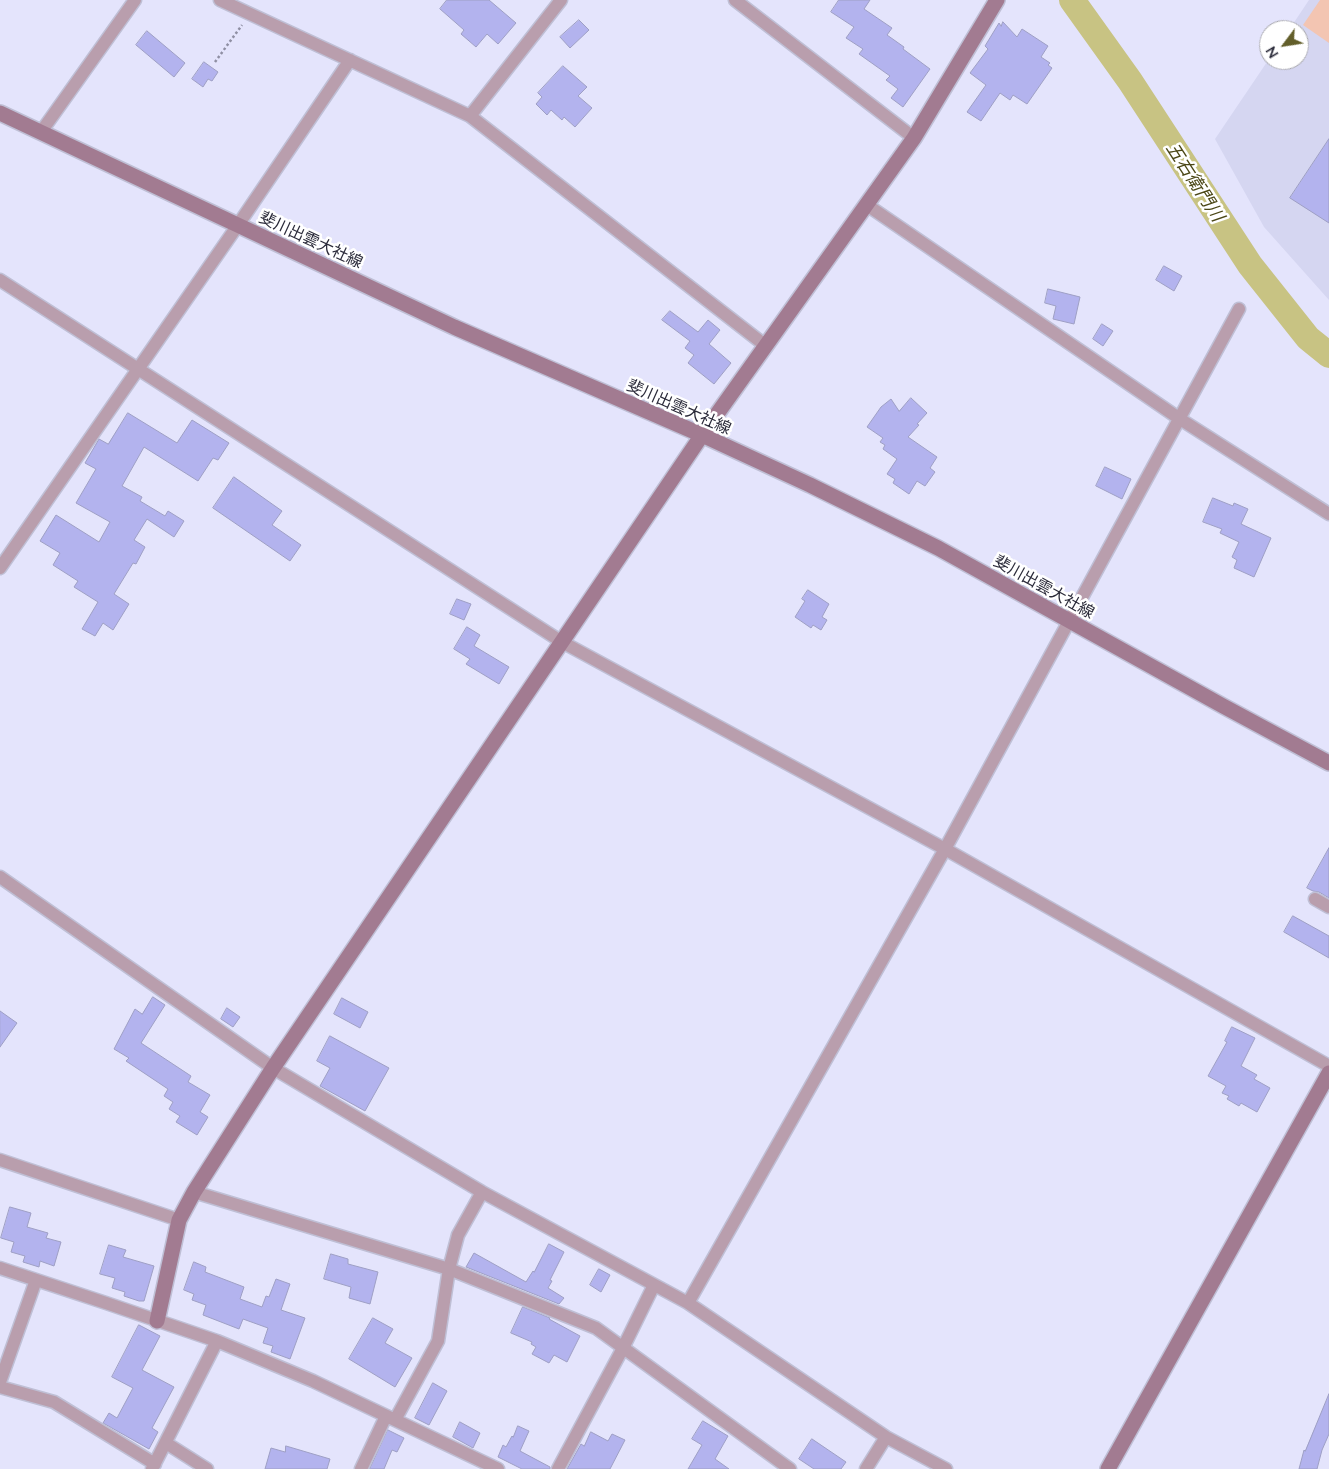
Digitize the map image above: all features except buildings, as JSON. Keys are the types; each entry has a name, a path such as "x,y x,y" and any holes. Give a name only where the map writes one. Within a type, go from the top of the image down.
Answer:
{"street":[{"path":"41,132 135,0"},
{"path":"220,0 470,116 766,346"},
{"path":"470,116 561,0"},
{"path":"735,0 914,138"},
{"path":"157,1321 179,1220 194,1192 273,1068 702,436 914,138 996,0"},
{"path":"0,568 350,60"},
{"name":"斐川出雲大社線","path":"0,113 454,326 810,485 938,548 1329,763"},
{"path":"867,205 1180,419 1329,514"},
{"path":"0,280 562,642 945,850 1329,1066"},
{"path":"688,1303 945,850 1240,309"},
{"path":"0,877 273,1068 482,1192 688,1303 886,1437 946,1469"},
{"path":"1315,899 1329,907"},
{"path":"1108,1469 1329,1073"},
{"path":"0,1160 179,1220"},
{"path":"194,1192 449,1269 596,1328 790,1469"},
{"path":"361,1469 438,1341 449,1269 458,1235 482,1192"},
{"path":"0,1268 217,1341 313,1381 498,1469"},
{"path":"0,1382 36,1280"},
{"path":"558,1469 623,1348 654,1285"},
{"path":"0,1387 54,1402 153,1466 217,1341"},
{"path":"866,1469 886,1437"},
{"path":"166,1443 207,1469"}],"path":[{"path":"215,62 249,14"}],"shaded area":[{"path":"1309,0 1329,0 1329,300 1264,227 1215,139 1262,70 1309,70 1309,20 1296,20"},
{"path":"1320,0 1329,0 1329,43 1309,29 1309,20 1306,20"}],"waterway":[{"name":"五右衛門川","path":"1072,0 1130,81 1250,265 1308,338 1329,355"}]}
